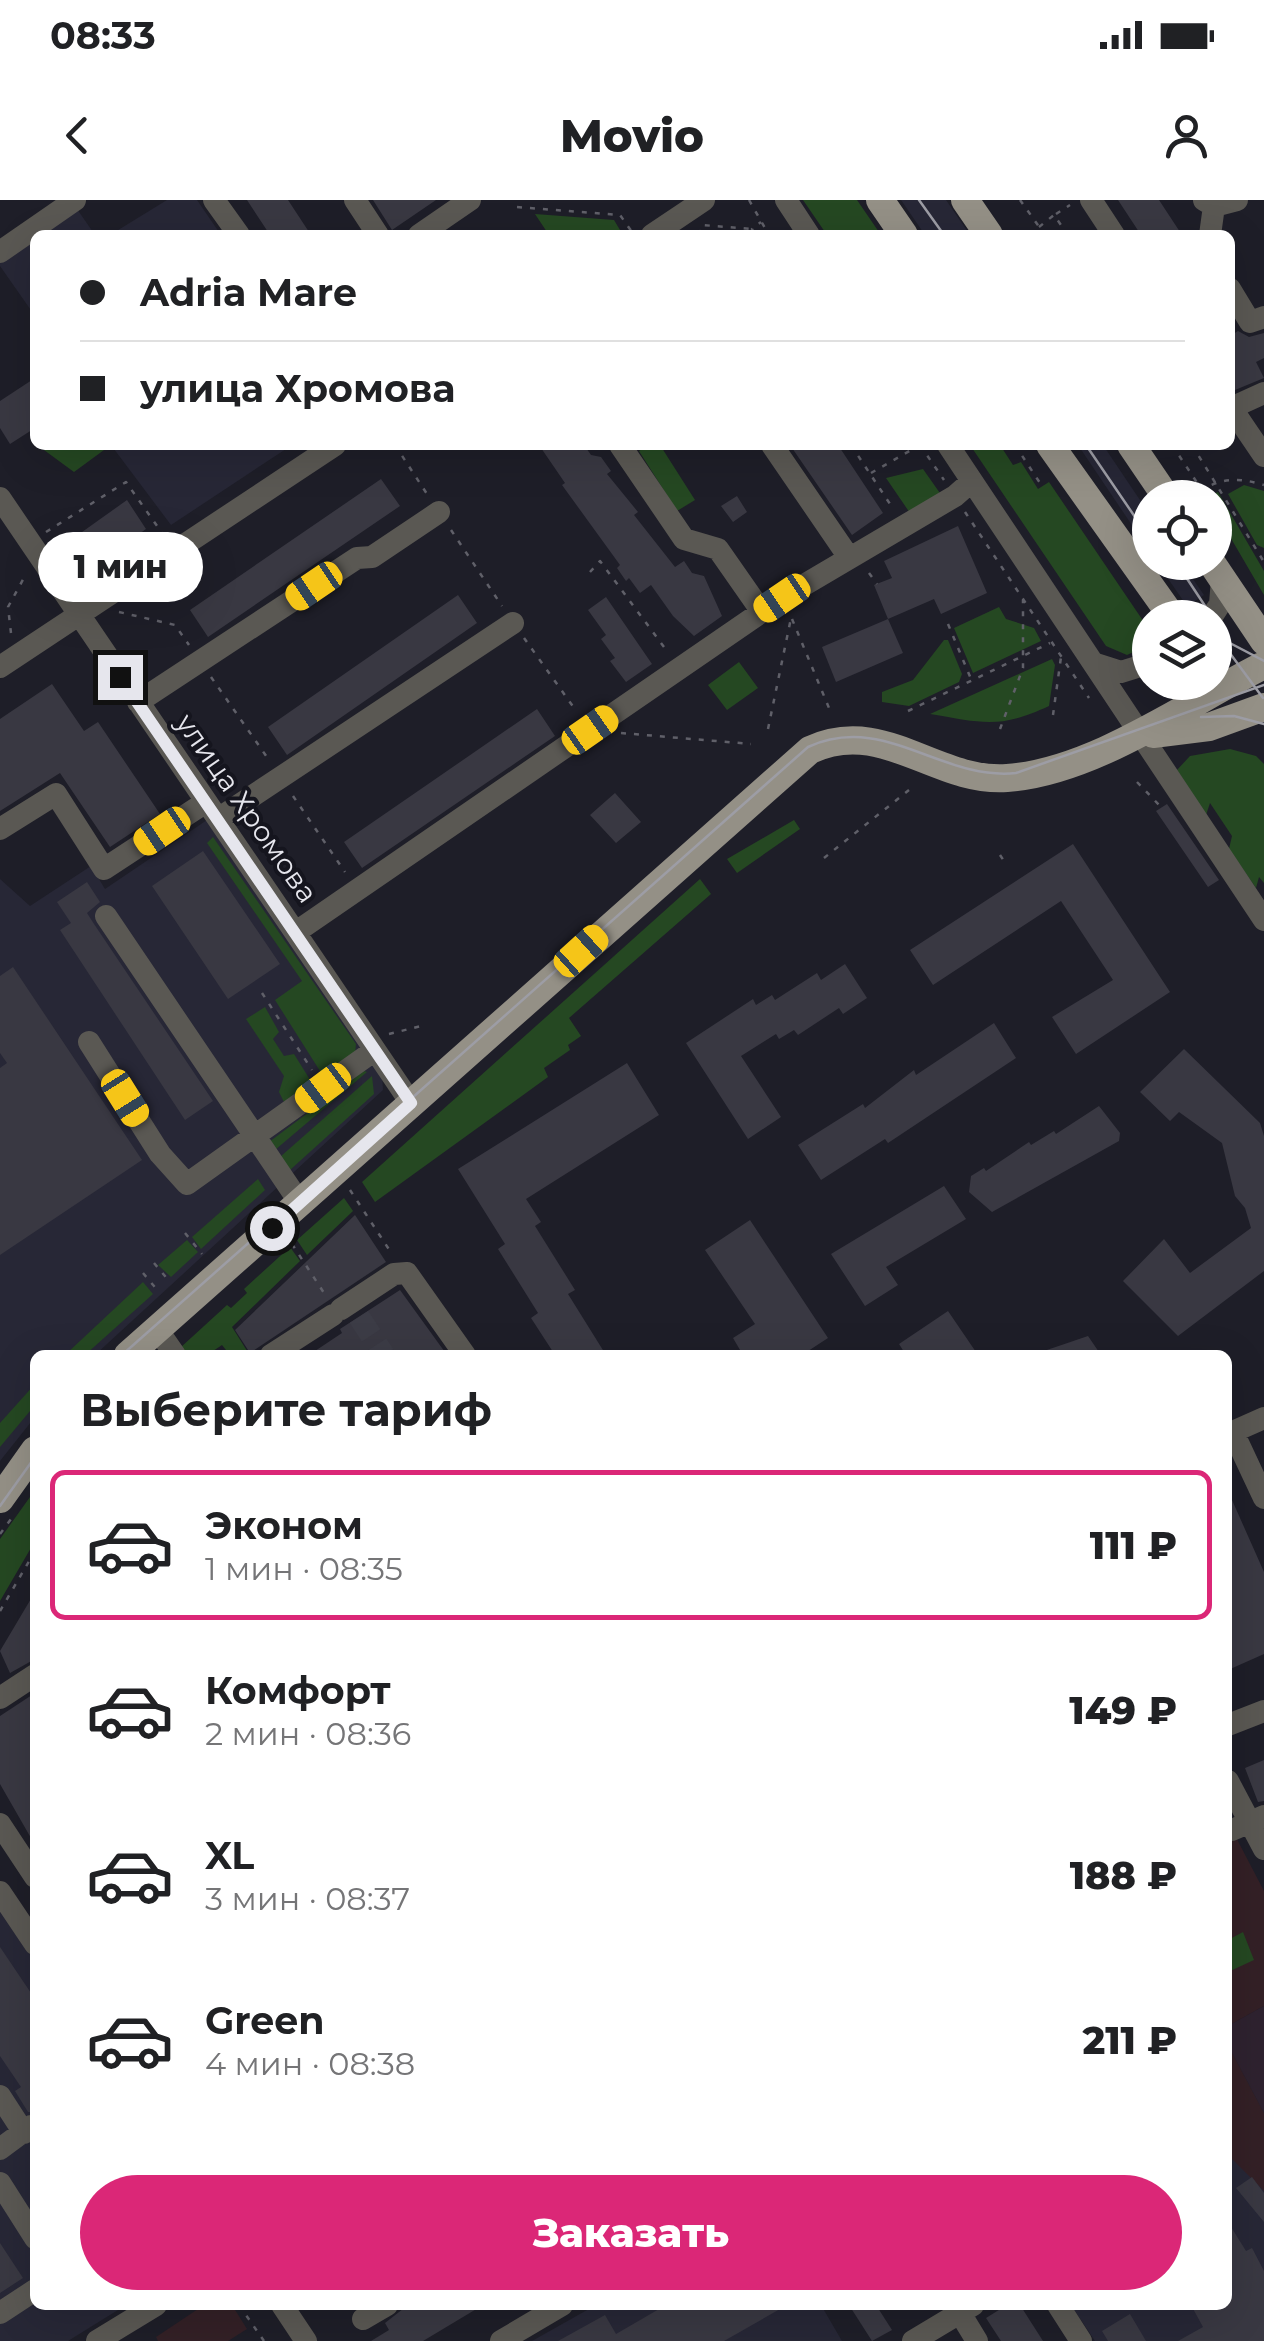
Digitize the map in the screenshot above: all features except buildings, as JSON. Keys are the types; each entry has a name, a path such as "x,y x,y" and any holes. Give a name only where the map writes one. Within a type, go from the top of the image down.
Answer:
{"main road":[{"path":"880,200 901,230"},
{"path":"965,200 986,230"},
{"path":"1054,450 1160,600"},
{"path":"1134,450 1155,480"},
{"path":"1223,580 1264,641"},
{"path":"1232,673 1264,664"},
{"path":"1232,687 1260,715"},
{"path":"1141,735 1188,700"},
{"path":"133,1350 810,750 845,738 874,740 974,776 1004,778 1045,770 1141,735 1209,727 1260,715"},
{"path":"0,1499 30,1457"}],"street":[{"path":"32,230 75,200"},
{"path":"214,200 235,230"},
{"path":"354,200 375,230"},
{"path":"425,230 470,200"},
{"path":"644,230 671,209 704,200"},
{"path":"786,200 806,230"},
{"path":"1090,200 1111,230"},
{"path":"1210,230 1209,203 1237,200"},
{"path":"0,252 30,231"},
{"path":"1235,297 1250,322 1264,317"},
{"path":"1235,405 1264,392"},
{"path":"1235,414 1264,456"},
{"path":"0,667 328,450"},
{"path":"623,450 684,539 718,549 762,612"},
{"path":"776,450 855,559"},
{"path":"950,450 964,489 1096,664 1264,920"},
{"path":"296,932 762,612 787,608 904,525 964,489"},
{"name":"улица Хромова","path":"0,498 296,932 379,1043 411,1103"},
{"path":"138,702 356,558 372,557 439,512"},
{"path":"0,830 56,794 104,870 282,778 513,622"},
{"path":"1096,664 1122,672 1132,669"},
{"path":"106,916 300,1203"},
{"path":"90,1042 160,1154 187,1184 255,1139 379,1043"},
{"path":"279,1350 404,1272 415,1279 462,1350"},
{"path":"157,1328 171,1350"},
{"path":"1232,1432 1264,1418"},
{"path":"1232,1437 1264,1498"},
{"path":"0,1698 30,1678"},
{"path":"1232,1723 1264,1711"},
{"path":"1232,1789 1264,1849"},
{"path":"0,1824 30,1870"},
{"path":"0,1892 30,1937"},
{"path":"0,2096 28,2130 0,2149"},
{"path":"0,2182 30,2230"},
{"path":"0,2313 30,2293"},
{"path":"97,2341 148,2310"},
{"path":"285,2310 306,2341"},
{"path":"363,2319 378,2310"},
{"path":"502,2341 554,2310"},
{"path":"913,2341 964,2310"},
{"path":"966,2310 977,2341"},
{"path":"1061,2310 1081,2341"}],"path":[{"path":"749,200 766,230"},
{"path":"1020,200 1041,230"},
{"path":"1038,227 1077,200"},
{"path":"518,207 620,215 639,230"},
{"path":"1054,215 1064,230"},
{"path":"754,230 761,222"},
{"path":"702,225 744,230"},
{"path":"701,230 702,225"},
{"path":"702,225 706,230"},
{"path":"398,450 590,730 751,744"},
{"path":"854,450 904,525"},
{"path":"870,474 902,450"},
{"path":"925,450 964,489 1023,599 1089,698"},
{"path":"1019,450 1040,483"},
{"path":"1175,450 1195,480"},
{"path":"1195,450 1215,480"},
{"path":"1229,480 1242,478 1264,484"},
{"path":"39,537 126,482 162,534"},
{"path":"1232,507 1264,562"},
{"path":"855,559 876,584"},
{"path":"590,572 600,561 680,668"},
{"path":"12,634 8,606 29,572"},
{"path":"1000,729 1023,668 1023,599"},
{"path":"787,608 828,708"},
{"path":"768,729 787,608"},
{"path":"113,610 175,625 358,889"},
{"path":"948,624 972,681"},
{"path":"908,711 1051,642"},
{"path":"1053,715 1061,656"},
{"path":"1137,782 1162,807"},
{"path":"824,858 908,790"},
{"path":"1000,855 1004,861"},
{"path":"262,993 323,1088"},
{"path":"379,1043 425,1025"},
{"path":"349,1188 404,1272"},
{"path":"184,1233 202,1254"},
{"path":"291,1242 342,1309"},
{"path":"154,1263 170,1282"},
{"path":"143,1273 159,1292"},
{"path":"0,1611 30,1560"},
{"path":"242,2310 264,2341"}],"shaded area":[{"path":"167,200 197,200 218,230 118,230"},
{"path":"901,200 946,200 967,230 922,230"},
{"path":"75,206 92,230 41,230"},
{"path":"30,238 30,309 0,266 0,259"},
{"path":"115,450 284,450 171,525"},
{"path":"1081,450 1106,450 1132,488 1132,525"},
{"path":"1169,580 1194,580 1204,595 1196,600 1183,600"},
{"path":"207,820 382,1073 383,1090 100,1350 30,1350 30,1423 0,1461 0,879 30,906 91,866 105,889"},
{"path":"1232,1830 1264,1891 1264,2006 1232,2024"},
{"path":"0,1907 30,1952 30,2310 118,2310 68,2341 0,2341"},
{"path":"1264,2006 1264,2113 1232,2053 1232,2024"},
{"path":"1232,2053 1264,2113 1264,2341 1095,2341 1074,2310 1232,2310"},
{"path":"1232,2053 1264,2113 1264,2191 1232,2159"},
{"path":"196,2310 235,2310 247,2329 228,2341 158,2341 156,2337"},
{"path":"587,2310 824,2310 842,2341 532,2341"}],"green space":[{"path":"803,200 857,200 878,230 824,230"},
{"path":"535,214 614,220 620,230 546,230"},
{"path":"44,450 104,450 74,472"},
{"path":"663,450 695,500 677,511 639,451"},
{"path":"973,450 1003,450 1013,465 1021,462 1038,489 1049,482 1132,604 1132,653 1127,655 1106,646"},
{"path":"923,469 942,496 912,516 886,478"},
{"path":"1244,485 1264,491 1264,548 1257,545 1232,501 1232,492"},
{"path":"1232,516 1264,571 1264,595 1232,540"},
{"path":"999,607 1006,619 1034,628 1041,641 973,673 954,628"},
{"path":"944,640 948,640 962,674 959,682 909,706 882,702 882,692 913,680"},
{"path":"1052,659 1055,665 1049,706 1017,718 991,722 930,714"},
{"path":"739,662 758,688 727,710 708,685"},
{"path":"1230,749 1256,756 1264,764 1264,883 1259,877 1256,888 1229,849 1232,836 1210,803 1206,815 1177,770 1190,756"},
{"path":"794,820 800,829 737,873 727,859"},
{"path":"213,837 356,1044 355,1054 325,1079 275,1000 302,981 207,843"},
{"path":"700,879 711,894 569,1018 581,1036 568,1045 570,1050 544,1068 548,1077 375,1202 362,1182"},
{"path":"265,1007 279,1032 273,1039 284,1056 294,1054 314,1086 284,1102 279,1092 284,1076 246,1019"},
{"path":"367,1072 275,1150 269,1142"},
{"path":"372,1076 374,1094 290,1170 280,1157"},
{"path":"258,1179 265,1190 201,1249 192,1237"},
{"path":"344,1198 353,1211 307,1255 297,1240"},
{"path":"187,1240 198,1252 171,1277 158,1265"},
{"path":"290,1247 300,1261 232,1327 246,1350 226,1350 222,1345 214,1350 181,1350 227,1305 231,1308 247,1293 244,1289"},
{"path":"143,1282 153,1294 91,1350 70,1350"},
{"path":"30,1390 30,1411 0,1447 0,1423"},
{"path":"30,1497 30,1550 0,1601 0,1539"},
{"path":"1243,1932 1254,1960 1232,1970 1232,1938"}],"tunnel":[{"path":"359,1317 381,1350"}],"tram line":[{"path":"919,200 940,230"},
{"path":"1089,450 1132,513"},
{"path":"1188,580 1201,600"},
{"path":"1232,644 1264,661"},
{"path":"1232,656 1263,698"},
{"path":"128,1350 808,747 836,738 862,737 963,767 989,773 1016,773 1264,685"},
{"path":"1201,717 1234,716 1264,724"},
{"path":"0,1506 30,1464"}],"route":[{"path":"120,677 411,1103 272,1228"}]}
